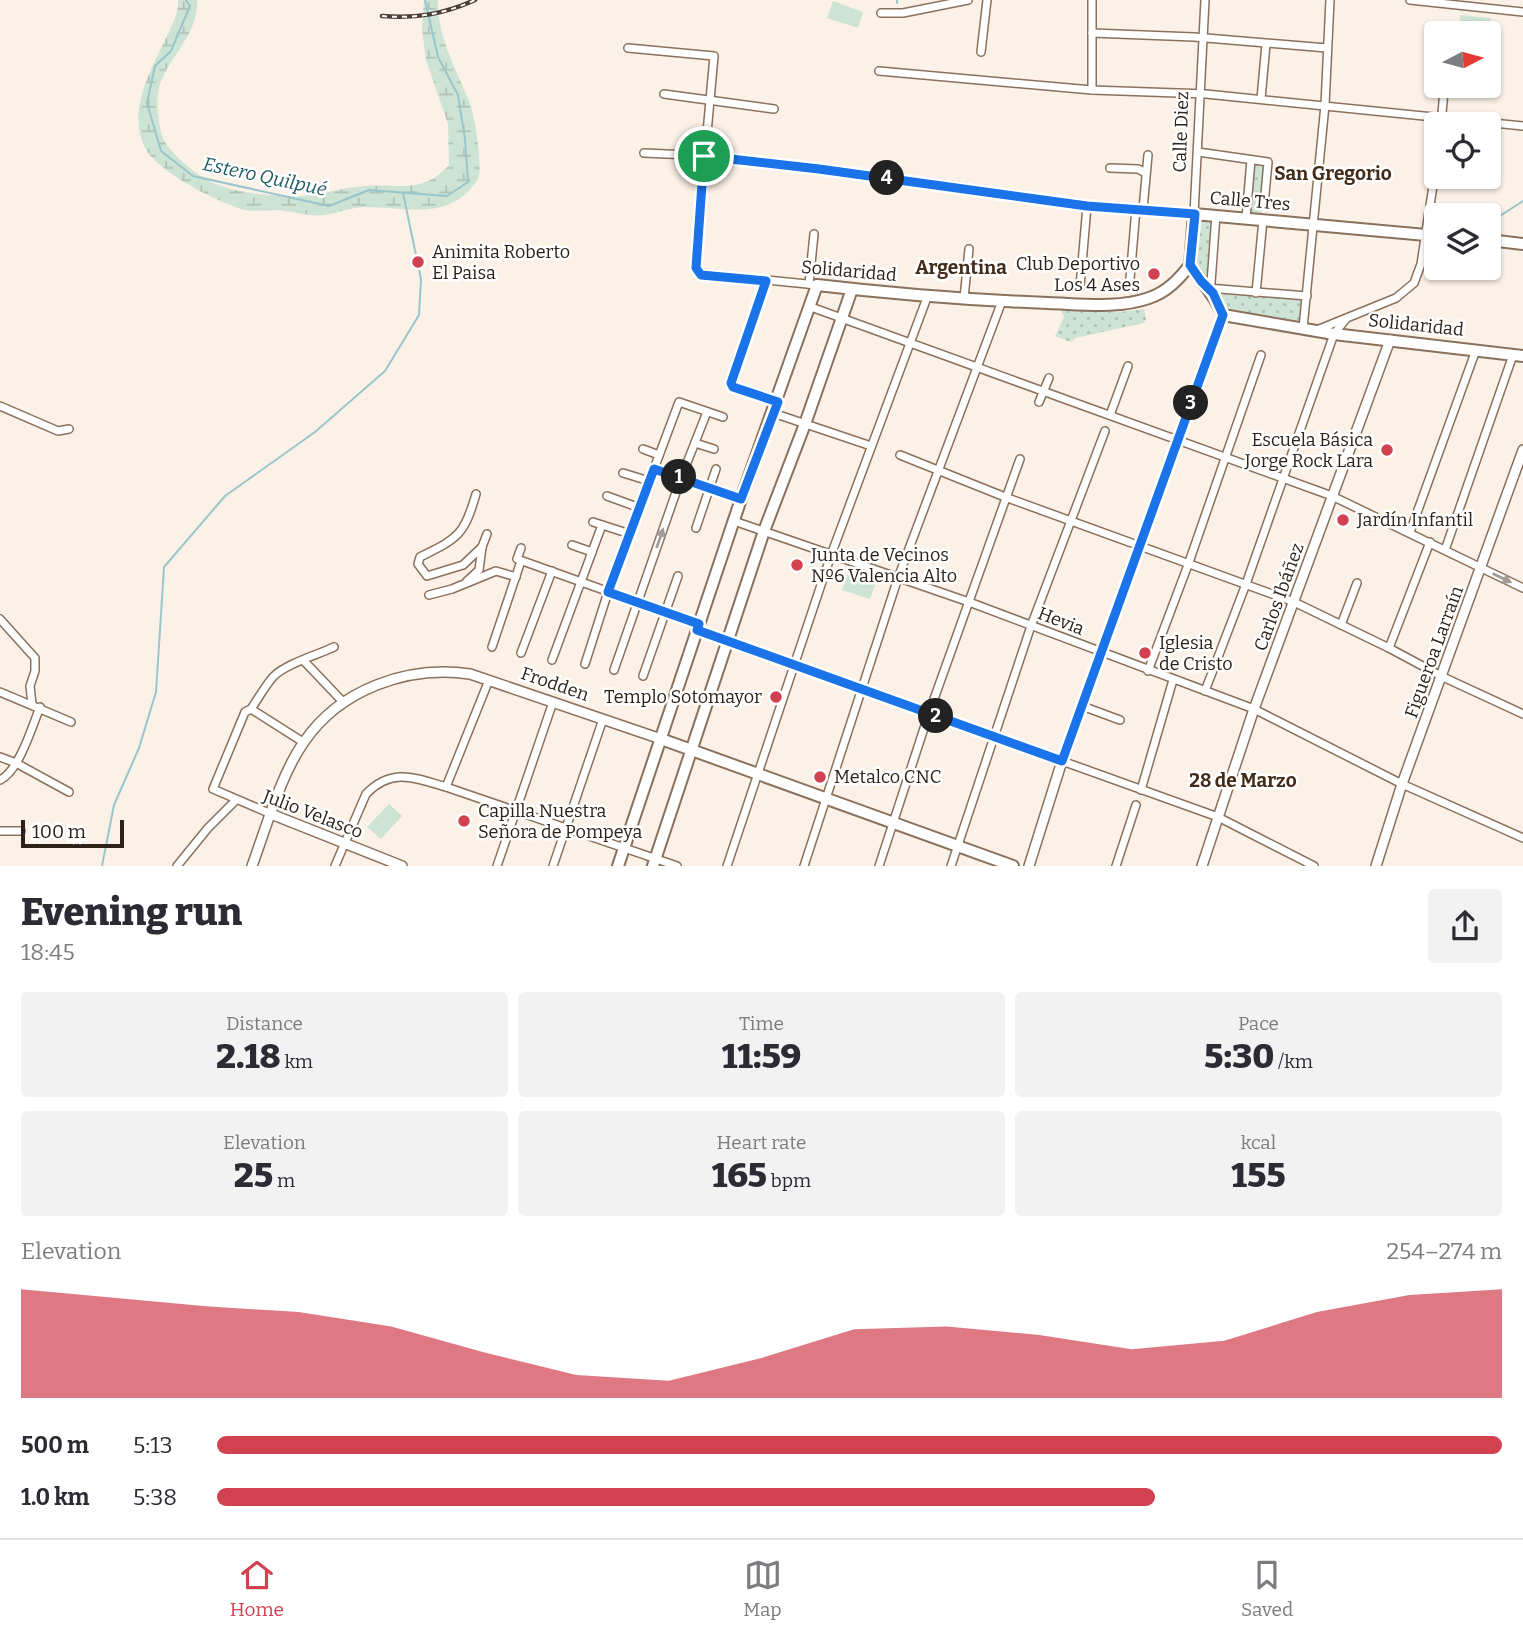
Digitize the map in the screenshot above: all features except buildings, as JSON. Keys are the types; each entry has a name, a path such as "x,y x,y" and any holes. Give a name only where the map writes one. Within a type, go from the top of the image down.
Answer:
{"main road":[{"name":"Calle Tres","path":"1195,214 1424,234"},
{"name":"Calle Diez","path":"1190,265 1195,214"},
{"path":"1501,242 1523,244"},
{"path":"1190,265 1218,302 1223,315"},
{"name":"Solidaridad","path":"813,285 1002,301 1100,304 1147,299 1175,283 1190,265"},
{"path":"618,866 741,499 811,307 813,285"},
{"path":"654,862 764,531 852,289"},
{"name":"Solidaridad","path":"1223,315 1334,334 1518,355"},
{"name":"Frodden","path":"661,739 1013,866"}],"street":[{"path":"881,13 903,13 968,0"},
{"path":"981,52 987,0"},
{"path":"1092,90 1093,0"},
{"name":"Calle Diez","path":"1195,214 1205,0"},
{"path":"1303,328 1325,105 1330,0"},
{"path":"1410,0 1450,2 1523,12"},
{"path":"1092,33 1327,48"},
{"path":"1261,99 1266,44"},
{"path":"628,48 713,56 704,156"},
{"path":"879,71 1092,90 1261,99 1424,119"},
{"path":"664,94 774,109"},
{"path":"1501,125 1523,127"},
{"path":"1198,152 1268,162 1264,205"},
{"name":"Calle Tres","path":"644,153 704,156 819,169 1087,206 1195,214"},
{"path":"1130,279 1147,155"},
{"name":"Solidaridad","path":"704,156 695,265 701,275 813,285"},
{"path":"1246,218 1251,160"},
{"path":"1111,168 1138,169 1146,173"},
{"path":"1080,287 1087,206"},
{"path":"1216,215 1211,284 1208,288 1307,296"},
{"path":"1256,293 1263,220"},
{"path":"813,285 814,234"},
{"path":"964,298 969,249"},
{"path":"1316,331 1402,294 1414,283 1424,255"},
{"path":"766,281 731,383 733,387 805,424 871,446"},
{"path":"727,866 831,555 928,295"},
{"path":"804,866 898,578 1002,301"},
{"path":"811,307 1332,496 1523,588"},
{"path":"1029,866 1062,761 1223,315"},
{"path":"1205,691 1246,584 1334,334 1346,319"},
{"name":"Carlos Ibáñez","path":"1202,866 1254,709 1390,340"},
{"path":"1410,532 1476,350"},
{"path":"1148,671 1261,355"},
{"path":"1445,550 1518,355"},
{"path":"1110,415 1128,366"},
{"path":"1039,402 1049,378"},
{"path":"585,664 608,592 679,402 723,417"},
{"path":"0,406 58,431 69,429"},
{"path":"614,670 707,412"},
{"path":"951,866 1031,626 1073,522 1105,430"},
{"path":"695,443 714,449"},
{"path":"643,449 659,455"},
{"name":"Figueroa Larraín","path":"1376,866 1402,784 1443,677 1523,450"},
{"path":"900,455 1139,547 1294,602 1523,714"},
{"path":"879,866 929,713 1020,458"},
{"path":"654,469 741,499"},
{"path":"696,528 716,469"},
{"path":"623,473 649,481"},
{"path":"476,494 468,523 454,539 420,557 418,564 427,576 463,565 482,547"},
{"path":"607,496 639,508"},
{"path":"593,522 630,534"},
{"name":"Hevia","path":"734,522 970,602 1254,709 1402,784 1523,838"},
{"path":"552,660 602,525"},
{"path":"464,584 479,570 487,534"},
{"path":"1389,648 1430,542"},
{"path":"572,545 592,552"},
{"path":"492,647 516,578 521,548"},
{"path":"519,560 664,612 727,641 793,666 1218,817 1314,866"},
{"path":"429,595 496,571 516,578"},
{"path":"521,653 552,571"},
{"path":"643,676 678,576"},
{"path":"1341,625 1357,583"},
{"path":"0,619 35,658 35,671 30,686 36,706 16,763 7,777 0,780"},
{"path":"303,742 251,709 275,675 297,661 304,661 334,647"},
{"path":"304,661 344,703"},
{"name":"Frodden","path":"252,866 290,767 303,742 344,703 384,681 411,675 457,672 489,680 661,739"},
{"path":"446,787 489,680"},
{"path":"1141,790 1173,680"},
{"path":"0,692 71,722"},
{"path":"496,866 553,702"},
{"path":"1083,706 1120,720"},
{"name":"Julio Velasco","path":"251,709 245,712 214,789 402,866"},
{"path":"552,866 603,719"},
{"path":"0,757 69,792"},
{"path":"335,866 366,794 374,785 385,779 408,776 624,847 654,862 677,866"},
{"path":"177,866 208,828 236,800"},
{"path":"1116,866 1136,806"},
{"path":"0,831 21,831"}],"green space":[{"path":"178,0 197,0 197,11 190,31 161,81 159,119 168,146 179,159 202,177 235,190 292,196 377,185 410,186 429,181 439,174 449,165 448,124 426,60 422,29 424,0 438,0 444,40 474,120 479,153 477,180 461,198 436,208 422,210 361,207 319,215 277,210 245,210 189,185 150,156 144,146 138,119 143,92 174,20"},
{"path":"833,1 863,12 858,28 827,18"},
{"path":"1460,15 1491,18 1491,21 1460,21"},
{"path":"1252,161 1266,163 1262,213 1248,212"},
{"path":"1214,220 1209,283 1200,268 1197,254 1198,222"},
{"path":"1224,291 1303,298 1299,322 1229,311 1220,293"},
{"path":"1144,309 1144,323 1075,338 1071,342 1055,336 1064,317 1060,310 1119,312"},
{"path":"848,573 876,582 870,599 842,590"},
{"path":"389,804 402,816 381,839 367,827"}],"waterway":[{"name":"Estero Quilpué","path":"186,0 190,6 171,51 155,66 147,103 161,151 193,176 329,206 369,190 447,196 468,182 458,95 438,57 425,0"},
{"path":"102,866 114,805 139,748 156,692 164,567 225,496 315,432 385,371 419,315 421,279 403,193"},
{"path":"1501,215 1523,201"}],"railway":[{"path":"382,16 430,14 475,0"}],"place":[{"name":"Animita Roberto El Paisa","path":"418,262"},
{"name":"Club Deportivo Los 4 Ases","path":"1154,274"},
{"name":"Escuela Básica Jorge Rock Lara","path":"1387,450"},
{"name":"Jardín Infantil","path":"1343,520"},
{"name":"Junta de Vecinos Nº6 Valencia Alto","path":"797,565"},
{"name":"Iglesia de Cristo","path":"1145,653"},
{"name":"Templo Sotomayor","path":"776,697"},
{"name":"Metalco CNC","path":"820,777"},
{"name":"Capilla Nuestra Señora de Pompeya","path":"464,821"}],"district":[{"name":"San Gregorio","path":"1333,173"},
{"name":"Argentina","path":"961,267"},
{"name":"28 de Marzo","path":"1243,780"}],"route":[{"path":"704,156 955,186 1087,206 1195,214 1190,265 1213,293 1223,315 1062,761 793,666 697,630 699,624 608,592 654,469 741,499 778,402 733,387 731,383 766,281 701,275 695,265 704,156"}]}
